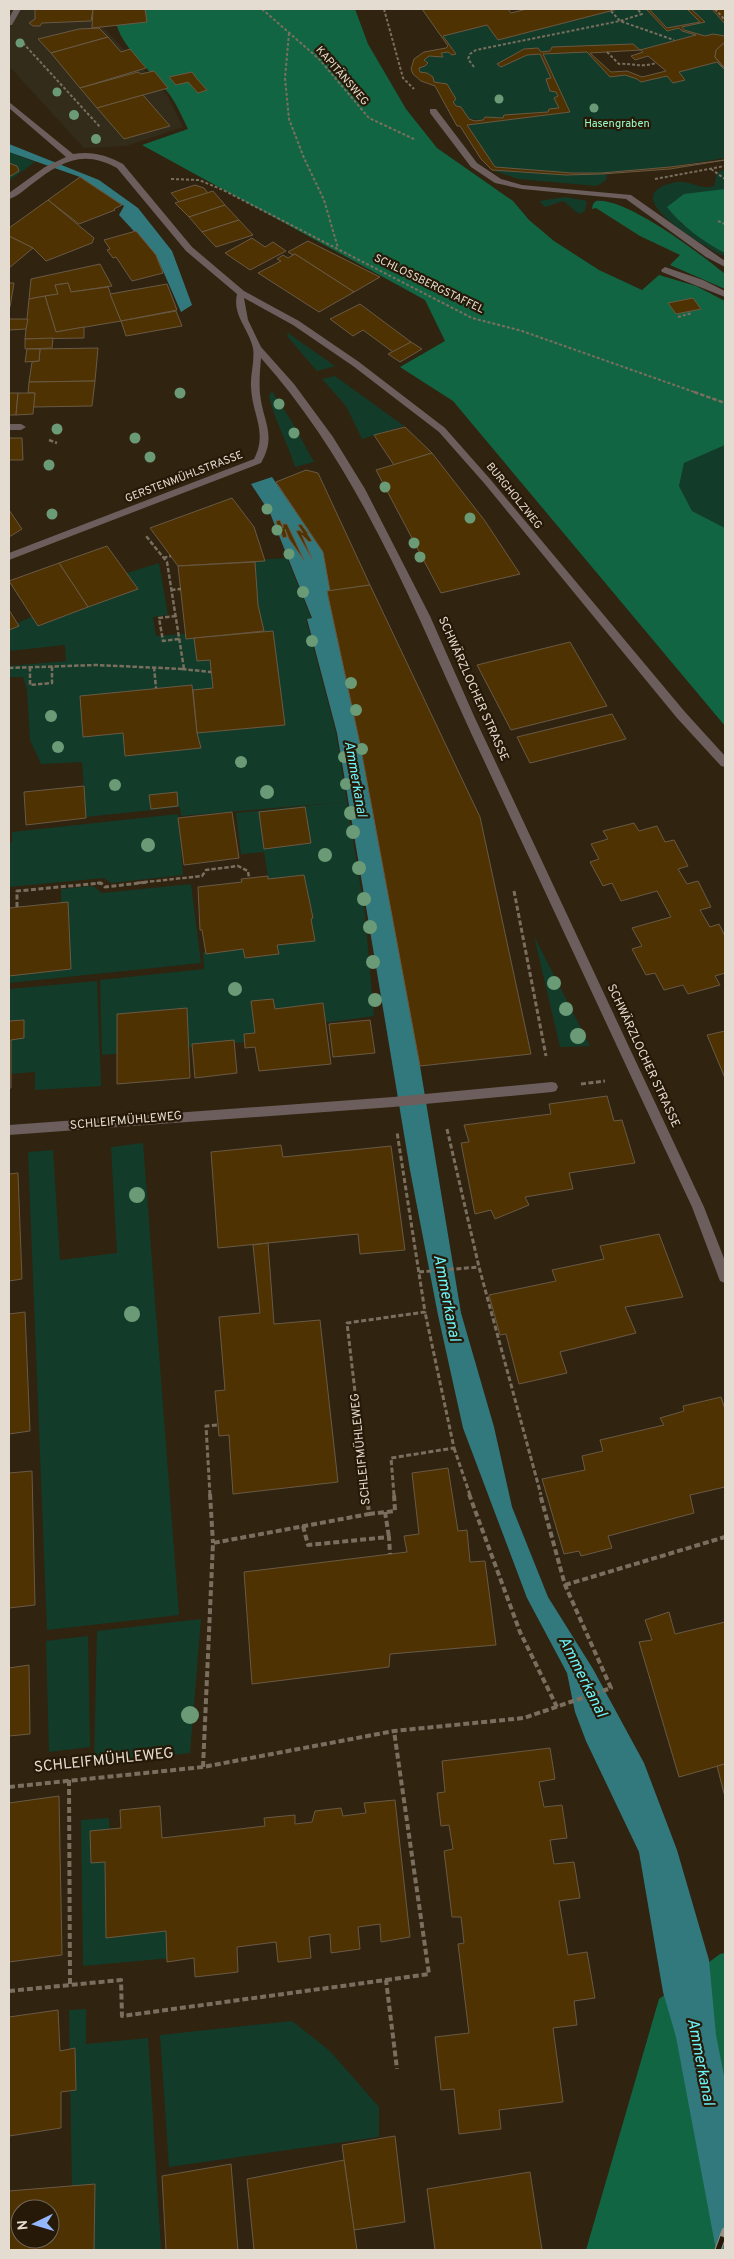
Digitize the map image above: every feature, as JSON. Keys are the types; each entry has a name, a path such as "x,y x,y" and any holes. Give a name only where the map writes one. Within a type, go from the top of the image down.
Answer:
{"street":[{"path":"9,22 17,9"},
{"path":"9,104 70,156"},
{"path":"432,111 474,165 498,181 522,187 628,197 665,225 723,263"},
{"path":"9,197 70,156 94,156 112,160 120,166 189,249 241,293"},
{"path":"665,270 700,282 725,294"},
{"name":"SCHWÄRZLOCHER STRASSE","path":"241,293 239,302 244,320 257,348 291,386 328,437 360,488 425,616 469,716 698,1207 725,1277"},
{"name":"BURGHOLZWEG","path":"241,293 296,323 356,364 442,430 487,481 577,592 725,763"},
{"name":"GERSTENMÜHLSTRASSE","path":"9,557 258,462 266,446 265,429 257,403 257,348"},
{"path":"9,427 21,427"},
{"name":"SCHLEIFMÜHLEWEG","path":"9,1130 393,1102 440,1096 552,1088"}],"path":[{"name":"KAPITÄNSWEG","path":"262,9 319,59 369,118 421,142"},
{"path":"384,9 404,78 432,111"},
{"path":"474,68 468,59 470,54 476,50 620,21 642,14 637,9"},
{"path":"715,9 725,20"},
{"path":"611,11 620,21 674,40"},
{"path":"289,32 286,78 289,119 304,158 324,200 338,248"},
{"path":"22,42 104,131"},
{"path":"607,52 619,64 630,63 642,67 656,63"},
{"path":"628,197 641,183 661,177 725,166"},
{"path":"710,169 725,179"},
{"name":"SCHLOSSBERGSTAFFEL","path":"130,178 199,180 338,248 472,318 522,331 725,403"},
{"path":"149,539 166,562 184,669 182,669"},
{"path":"163,558 172,556"},
{"path":"171,590 181,589"},
{"path":"176,616 159,618 163,641 179,639"},
{"path":"9,668 30,666 154,667 211,672"},
{"path":"30,666 30,685 52,683 52,666"},
{"path":"154,667 156,688"},
{"path":"17,907 17,891 101,882 105,887 202,876 206,870 238,866 248,871 249,878"},
{"path":"512,884 552,1088 637,1076"},
{"path":"440,1096 479,1267 565,1585 725,1537"},
{"path":"393,1102 425,1312 454,1448 520,1632 559,1706"},
{"path":"419,1272 479,1267"},
{"name":"SCHLEIFMÜHLEWEG","path":"213,1543 369,1514 347,1323 425,1312"},
{"path":"203,1767 213,1543 206,1426 218,1425"},
{"path":"369,1514 395,1511 391,1458 454,1448"},
{"path":"385,1512 390,1554"},
{"path":"303,1526 308,1545 389,1537"},
{"name":"SCHLEIFMÜHLEWEG","path":"9,1788 203,1767 394,1731 524,1718 611,1688 565,1585"},
{"path":"9,1991 121,1980 122,2016 429,1974 394,1731"},
{"path":"69,1780 70,1985"},
{"path":"386,1980 397,2069"}],"shaded area":[{"path":"9,9 101,9 100,24 167,95 183,127 126,146 84,148 9,66"}],"green space":[{"path":"115,9 355,9 368,44 406,109 437,148 513,201 529,220 554,241 599,270 642,290 659,275 696,286 725,301 725,445 684,463 679,486 692,511 725,528 725,726 453,401 400,367 445,341 425,300 142,145 188,129 170,95 126,44 116,21"},
{"path":"618,9 646,9 666,31 679,28 682,31 696,35 640,50 633,44 552,47 550,51 541,52 538,48 524,49 497,64 527,55 540,54 551,78 546,79 550,91 556,92 558,96 555,98 559,108 550,109 548,112 504,115 503,118 485,117 483,120 469,119 461,107 456,106 453,102 456,99 447,84 434,82 433,77 427,73 420,72 419,68 426,66 428,63 424,60 429,56 442,57 441,53 448,52 452,55 456,54 443,36 487,25 498,40"},
{"path":"649,9 687,9 700,22 667,28"},
{"path":"691,9 712,9 725,24 725,36 713,34 705,36 684,30 683,27 704,22"},
{"name":"Hasengraben","path":"587,52 610,77 631,76 641,82 667,76 673,83 685,80 679,72 717,62 725,70 725,158 630,171 599,173 495,167 467,125 570,112 543,54"},
{"path":"9,152 35,162 9,181"},
{"path":"725,169 725,189 679,222 725,253 725,255 721,255 697,241 667,219 657,207 653,197 659,188 677,182 687,182 705,187 714,186 717,173"},
{"path":"492,170 565,175 607,174 606,180 597,186 518,179"},
{"path":"725,189 725,253 693,233 667,207 684,194"},
{"path":"566,197 587,201 585,211 579,214 563,201 545,207 539,201"},
{"path":"596,201 609,202 626,208 682,241 725,274 725,289 670,265 680,255 640,236 596,208 592,209"},
{"path":"288,333 335,366 317,371 287,336"},
{"path":"335,376 404,426 362,439 346,406 322,379"},
{"path":"272,391 314,462 295,467 271,405 269,396"},
{"path":"725,445 725,528 692,511 679,486 684,463"},
{"path":"287,558 311,618 306,619 336,733 365,915 374,1016 323,1023 260,1041 102,1055 100,980 204,969 203,952 311,939 269,884 264,852 241,854 236,813 342,802 181,816 180,807 86,817 82,762 41,764 30,740 27,690 23,677 9,677 9,666 66,661 65,645 9,651 9,627 124,574 159,563 168,615 153,617 156,636 196,633 213,658 216,690 191,693 124,731 194,731 281,723 256,607 252,560"},
{"path":"178,814 183,875 111,883 104,878 9,887 9,843 12,842 12,832"},
{"path":"191,884 201,963 9,983 9,970 63,964 61,889 93,886 102,893"},
{"path":"534,936 590,1046 560,1047"},
{"path":"97,981 101,1086 35,1090 35,1072 9,1074 9,989"},
{"path":"143,1143 179,1615 47,1630 28,1152 53,1150 60,1260 117,1253 111,1147"},
{"path":"201,1619 190,1753 94,1764 97,1631"},
{"path":"88,1636 90,1747 49,1752 46,1641"},
{"path":"109,1818 113,1931 167,1924 171,1958 83,1966 81,1820"},
{"path":"725,1953 725,2250 586,2250 659,1999 720,1954"},
{"path":"86,2009 86,2044 148,2038 161,2250 73,2250 69,2010"},
{"path":"292,2021 330,2051 379,2107 379,2137 169,2167 160,2035"}],"water":[{"path":"9,144 99,180 138,208 172,251 192,305 181,312 156,255 119,215 124,206 80,177 9,152"},
{"name":"Ammerkanal","path":"272,477 323,552 330,591 327,592 360,744 420,1066 461,1313 494,1427 512,1507 548,1597 593,1669 644,1763 677,1850 709,1960 716,2035 725,2081 725,2250 716,2250 676,2037 663,1992 639,1852 586,1741 575,1712 567,1673 527,1598 463,1428 438,1315 410,1170 337,733 307,619 312,618 270,513 251,484"}],"building":[{"path":"35,9 93,9 91,21 42,23 40,26 33,26 29,23 35,19"},
{"path":"93,9 145,9 147,22 92,28"},
{"path":"422,9 508,9 511,13 527,9 618,9 498,40 487,25 443,36 456,54 452,55 448,52 441,53 443,57 429,56 424,60 428,63 419,68 420,72 427,73 433,77 434,82 447,84 456,99 453,102 456,106 461,107 469,119 475,121 483,120 485,117 503,118 504,115 548,112 549,109 559,108 554,98 558,96 556,92 550,91 546,79 551,78 540,54 527,55 501,67 497,64 524,49 538,48 541,52 550,51 552,47 633,44 640,50 696,35 682,31 679,28 667,31 646,9 649,9 667,28 700,22 687,9 691,9 705,22 682,27 684,30 705,36 713,34 725,36 725,42 716,50 715,57 725,70 717,62 679,72 685,80 673,83 667,76 641,82 625,75 610,77 587,52 543,54 570,112 467,125 495,167 572,173 601,173 725,160 670,169 602,174 566,175 492,170 481,159 460,126 457,126 435,86 421,81 413,74 411,69 414,59 424,52 448,46","holes":["641,50 643,52 631,56 635,60 648,56 666,71 642,77 627,71 611,72 590,53"]},
{"path":"712,9 725,9 725,24"},
{"path":"99,28 108,37 51,53 38,39 79,29"},
{"path":"108,37 121,52 130,49 146,68 80,88 51,53"},
{"path":"725,42 725,68 715,57 716,50"},
{"path":"154,71 168,88 97,108 80,88 138,72 141,74"},
{"path":"192,72 207,90 198,93 188,82 176,85 169,77"},
{"path":"143,95 170,126 124,139 97,108"},
{"path":"9,163 17,166 19,171 9,177"},
{"path":"80,177 122,205 115,210 79,224 48,200"},
{"path":"195,185 204,188 208,193 179,202 171,193"},
{"path":"213,191 225,205 189,217 175,203"},
{"path":"48,200 94,238 92,243 46,261 33,248 9,236 9,228"},
{"path":"225,205 239,220 202,232 189,217"},
{"path":"239,220 253,235 216,247 202,232"},
{"path":"136,231 156,255 163,273 132,281 116,257 113,258 107,250 110,249 104,240"},
{"path":"9,236 33,248 9,268"},
{"path":"252,238 265,247 273,242 286,251 250,270 225,253"},
{"path":"308,241 380,277 354,292 295,254 293,255 288,252"},
{"path":"295,254 354,292 319,312 258,273 281,261 277,259 283,255 288,258"},
{"path":"100,264 112,286 71,292 68,283 55,285 58,294 29,299 31,279"},
{"path":"9,283 14,283 10,307 9,307"},
{"path":"68,283 71,292 108,287 121,321 56,332 45,296 58,294 55,285"},
{"path":"167,284 177,310 121,321 110,294"},
{"path":"45,296 56,332 84,327 84,338 25,339 29,299"},
{"path":"693,298 701,309 676,314 668,303"},
{"path":"360,304 411,342 393,352 363,330 353,336 330,319"},
{"path":"176,311 182,326 126,336 121,321"},
{"path":"9,319 28,319 26,329 9,330"},
{"path":"53,338 52,348 25,349 25,339"},
{"path":"411,342 422,349 400,362 388,354"},
{"path":"98,348 95,381 29,382 32,362 39,361 40,349"},
{"path":"27,349 40,349 39,361 25,362"},
{"path":"95,381 92,406 33,407 35,393 28,393 29,382"},
{"path":"9,393 18,393 16,415 9,415"},
{"path":"18,393 35,393 33,414 16,415"},
{"path":"405,427 432,453 394,465 374,435"},
{"path":"9,438 22,438 23,460 9,460"},
{"path":"432,453 485,521 520,574 441,593 376,470"},
{"path":"306,470 318,473 370,585 330,591 323,552 276,482"},
{"path":"232,498 254,527 265,561 178,566 150,528"},
{"path":"9,510 22,529 9,537"},
{"path":"280,520 283,528 283,524 287,524 304,560 289,539 285,529 287,537 283,538 280,530 278,530 276,521"},
{"path":"301,524 309,533 307,533 312,541 309,542 302,535 312,559 296,531 299,530 303,533 298,525"},
{"path":"107,546 138,589 88,607 59,563"},
{"path":"255,562 258,605 264,631 186,639 178,566"},
{"path":"59,563 88,607 38,626 9,581"},
{"path":"370,585 480,817 531,1054 420,1066 360,744 327,591"},
{"path":"9,610 19,626 9,630"},
{"path":"273,631 285,725 197,733 193,690 213,688 210,660 197,661 194,638"},
{"path":"570,642 607,706 511,730 477,665"},
{"path":"192,685 197,733 201,748 125,756 123,733 83,737 80,696"},
{"path":"612,714 626,739 530,763 517,737"},
{"path":"84,786 86,818 26,825 24,792"},
{"path":"177,792 178,806 151,809 149,795"},
{"path":"305,807 311,843 264,849 259,812"},
{"path":"232,812 239,858 184,865 178,818"},
{"path":"634,823 639,831 657,826 665,842 674,840 688,866 678,869 687,884 698,881 711,907 700,910 710,927 719,924 725,936 725,973 715,976 720,985 688,994 683,985 664,990 655,973 646,975 632,949 642,946 632,928 671,917 657,891 621,901 612,883 603,886 590,862 599,859 591,844 608,839 603,831"},
{"path":"304,875 313,918 311,919 315,941 277,945 279,954 245,958 243,949 206,954 202,930 200,930 198,887 242,882 241,879 268,876 268,879"},
{"path":"68,902 71,969 9,976 9,908"},
{"path":"273,999 275,1009 323,1003 331,1064 259,1071 255,1047 245,1048 244,1034 255,1033 251,1001"},
{"path":"187,1008 190,1078 117,1084 117,1014"},
{"path":"24,1020 24,1038 11,1040 11,1088 9,1088 9,1021"},
{"path":"370,1020 375,1053 333,1057 329,1024"},
{"path":"725,1031 725,1078 707,1035"},
{"path":"234,1040 237,1073 195,1078 192,1044"},
{"path":"607,1096 614,1121 622,1120 635,1163 569,1173 573,1189 525,1197 529,1205 495,1219 491,1210 475,1214 461,1143 469,1142 464,1125 551,1114 549,1104"},
{"path":"281,1145 283,1157 391,1146 405,1250 360,1254 358,1234 218,1248 211,1152"},
{"path":"18,1173 22,1279 9,1281 9,1174"},
{"path":"659,1234 683,1297 625,1307 636,1333 560,1352 567,1373 519,1384 506,1334 500,1335 489,1295 556,1281 552,1270 604,1259 600,1246"},
{"path":"268,1243 274,1324 320,1320 338,1482 233,1494 229,1435 219,1436 215,1391 225,1390 219,1317 260,1313 253,1245"},
{"path":"25,1312 30,1431 9,1434 9,1314"},
{"path":"721,1397 725,1409 725,1487 690,1495 694,1513 608,1536 612,1548 581,1556 579,1551 564,1554 542,1479 585,1470 582,1456 603,1451 600,1440 664,1425 660,1418 684,1411 683,1406"},
{"path":"448,1468 458,1531 467,1530 470,1562 485,1561 496,1645 390,1654 389,1667 252,1684 244,1572 407,1552 404,1536 419,1534 412,1473"},
{"path":"32,1471 35,1605 9,1608 9,1473"},
{"path":"669,1612 675,1634 725,1622 725,1764 679,1777 639,1642 652,1640 645,1620"},
{"path":"29,1665 30,1734 9,1736 9,1668"},
{"path":"550,1748 555,1779 539,1782 544,1807 562,1805 567,1838 550,1840 554,1864 574,1862 580,1898 559,1901 568,1955 587,1952 595,1998 574,2001 577,2025 553,2028 563,2102 499,2110 501,2129 459,2134 454,2089 441,2090 435,2037 469,2033 458,1944 464,1943 461,1917 452,1917 444,1851 453,1849 449,1825 441,1826 437,1793 445,1792 442,1761"},
{"path":"725,1764 725,1797 717,1766"},
{"path":"59,1796 62,1955 9,1962 9,1803"},
{"path":"395,1800 410,1937 381,1942 380,1924 358,1927 360,1949 331,1953 330,1934 309,1937 311,1958 278,1962 276,1942 237,1947 238,1972 195,1977 194,1958 167,1962 166,1931 106,1938 105,1862 91,1863 90,1831 121,1828 120,1810 160,1806 162,1838 265,1826 264,1818 295,1815 295,1824 312,1822 315,1811 341,1808 343,1816 366,1813 364,1803"},
{"path":"58,2010 60,2051 75,2048 76,2090 61,2092 61,2128 9,2136 9,2017"},
{"path":"395,2136 405,2222 354,2230 342,2145"},
{"path":"344,2160 357,2250 254,2250 247,2179"},
{"path":"231,2164 238,2250 166,2250 162,2176"},
{"path":"530,2172 542,2250 435,2250 427,2189"},
{"path":"95,2184 94,2250 9,2250 9,2191"}],"railway":[{"path":"718,2250 725,2231"}]}
